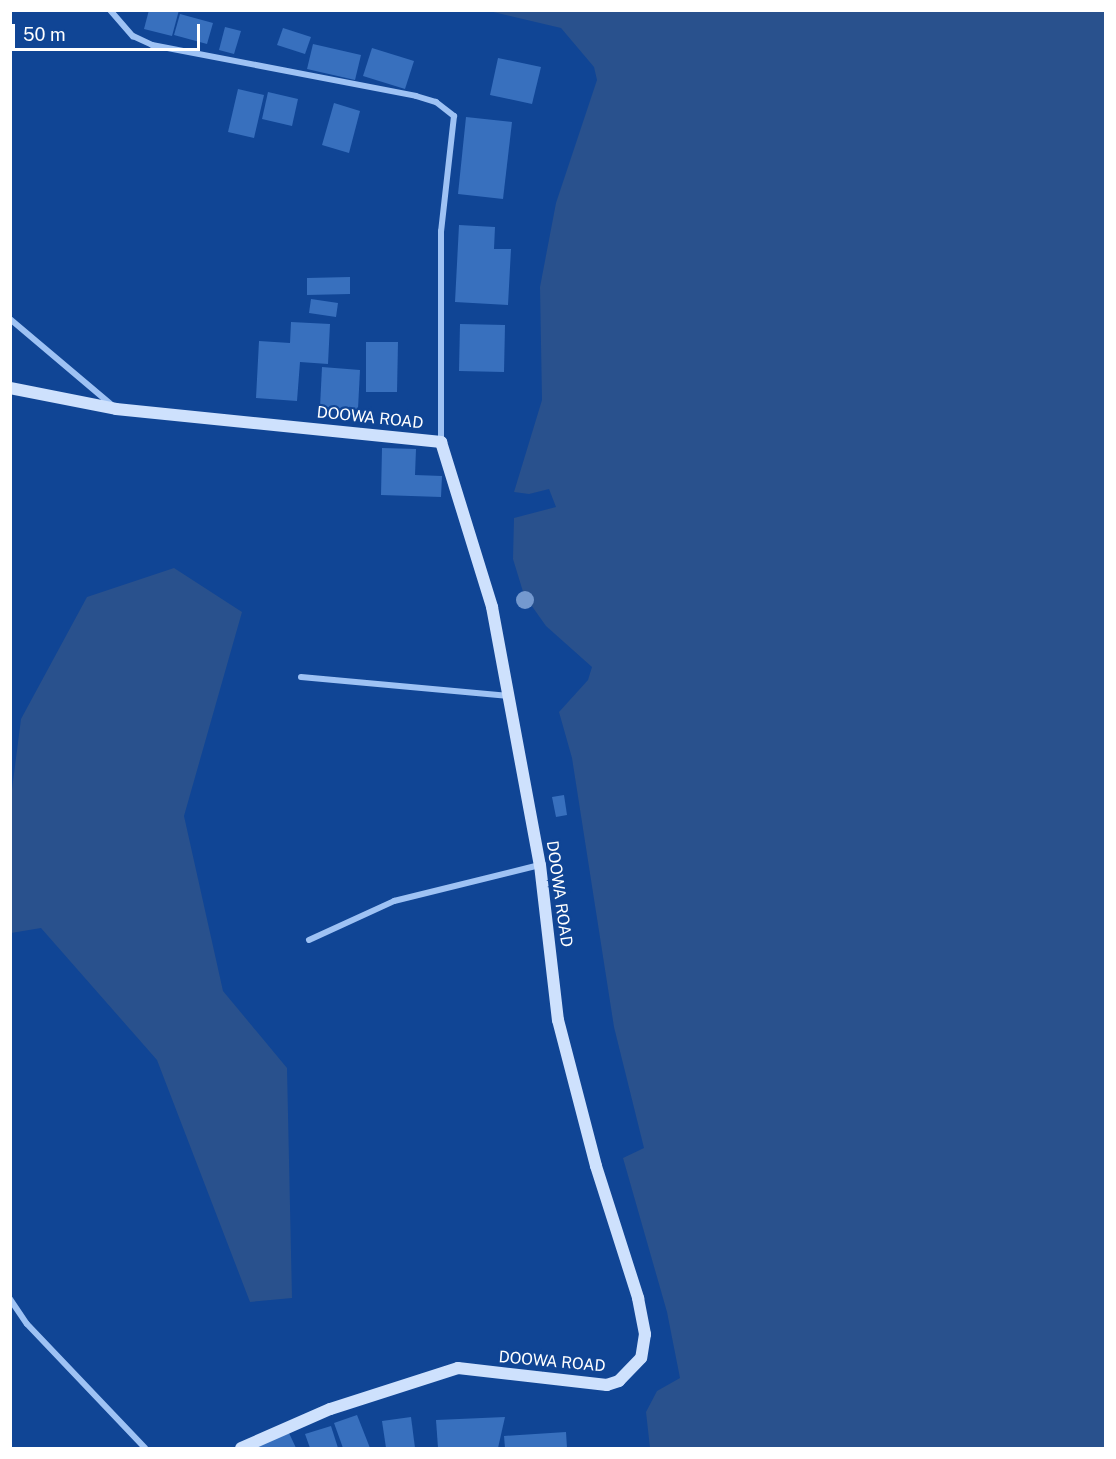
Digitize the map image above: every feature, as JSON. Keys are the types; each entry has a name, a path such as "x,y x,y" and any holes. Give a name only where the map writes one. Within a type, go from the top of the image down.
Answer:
{"street":[{"path":"110,10 133,36 152,45 416,96 436,102 454,116 441,231 441,442"},
{"path":"10,319 116,409"},
{"name":"DOOWA ROAD","path":"10,388 116,409 441,442 492,607 511,696 540,865 558,1020 596,1166 638,1298 645,1334 641,1358 619,1381 607,1386 458,1368 330,1409 241,1449"},
{"path":"301,677 511,696"},
{"path":"309,940 394,901 540,865"},
{"path":"10,1299 27,1324 145,1449"}],"water":[{"path":"489,11 1105,11 1105,1448 650,1448 646,1412 657,1391 680,1378 667,1312 623,1158 644,1148 614,1027 572,758 559,712 588,680 592,667 546,626 524,595 513,559 514,518 556,507 549,489 529,494 514,492 542,400 540,287 556,203 597,80 594,67 561,28"},
{"path":"174,568 242,612 184,816 223,991 287,1068 292,1298 250,1302 157,1060 41,928 11,933 10,805 21,719 87,597"}],"building":[{"path":"149,10 179,10 172,36 144,29"},
{"path":"180,14 213,23 207,44 174,35"},
{"path":"225,27 241,31 234,54 219,50"},
{"path":"283,28 311,37 305,54 277,45"},
{"path":"313,44 361,55 355,80 307,69"},
{"path":"372,48 414,61 405,89 363,76"},
{"path":"498,58 541,67 532,104 490,95"},
{"path":"238,89 264,95 254,138 228,132"},
{"path":"268,92 298,99 292,126 262,119"},
{"path":"334,103 360,111 349,153 322,145"},
{"path":"466,117 512,122 503,199 458,194"},
{"path":"459,225 495,227 494,249 511,249 508,305 455,302"},
{"path":"350,277 350,294 307,295 307,278"},
{"path":"311,299 338,303 336,317 309,313"},
{"path":"291,322 330,324 328,364 300,362 297,401 256,398 259,341 290,343"},
{"path":"460,324 505,325 504,372 459,371"},
{"path":"366,342 398,342 397,392 366,392"},
{"path":"322,367 360,370 358,409 320,407"},
{"path":"382,448 416,449 415,475 442,476 441,497 381,495"},
{"path":"564,795 567,815 556,817 552,797"},
{"path":"357,1415 370,1448 343,1448 334,1423"},
{"path":"411,1417 415,1448 386,1448 382,1421"},
{"path":"505,1417 498,1448 438,1448 436,1420"},
{"path":"331,1426 338,1448 310,1448 305,1434"},
{"path":"566,1432 567,1448 505,1448 504,1436"},
{"path":"289,1433 296,1448 252,1448"}]}
